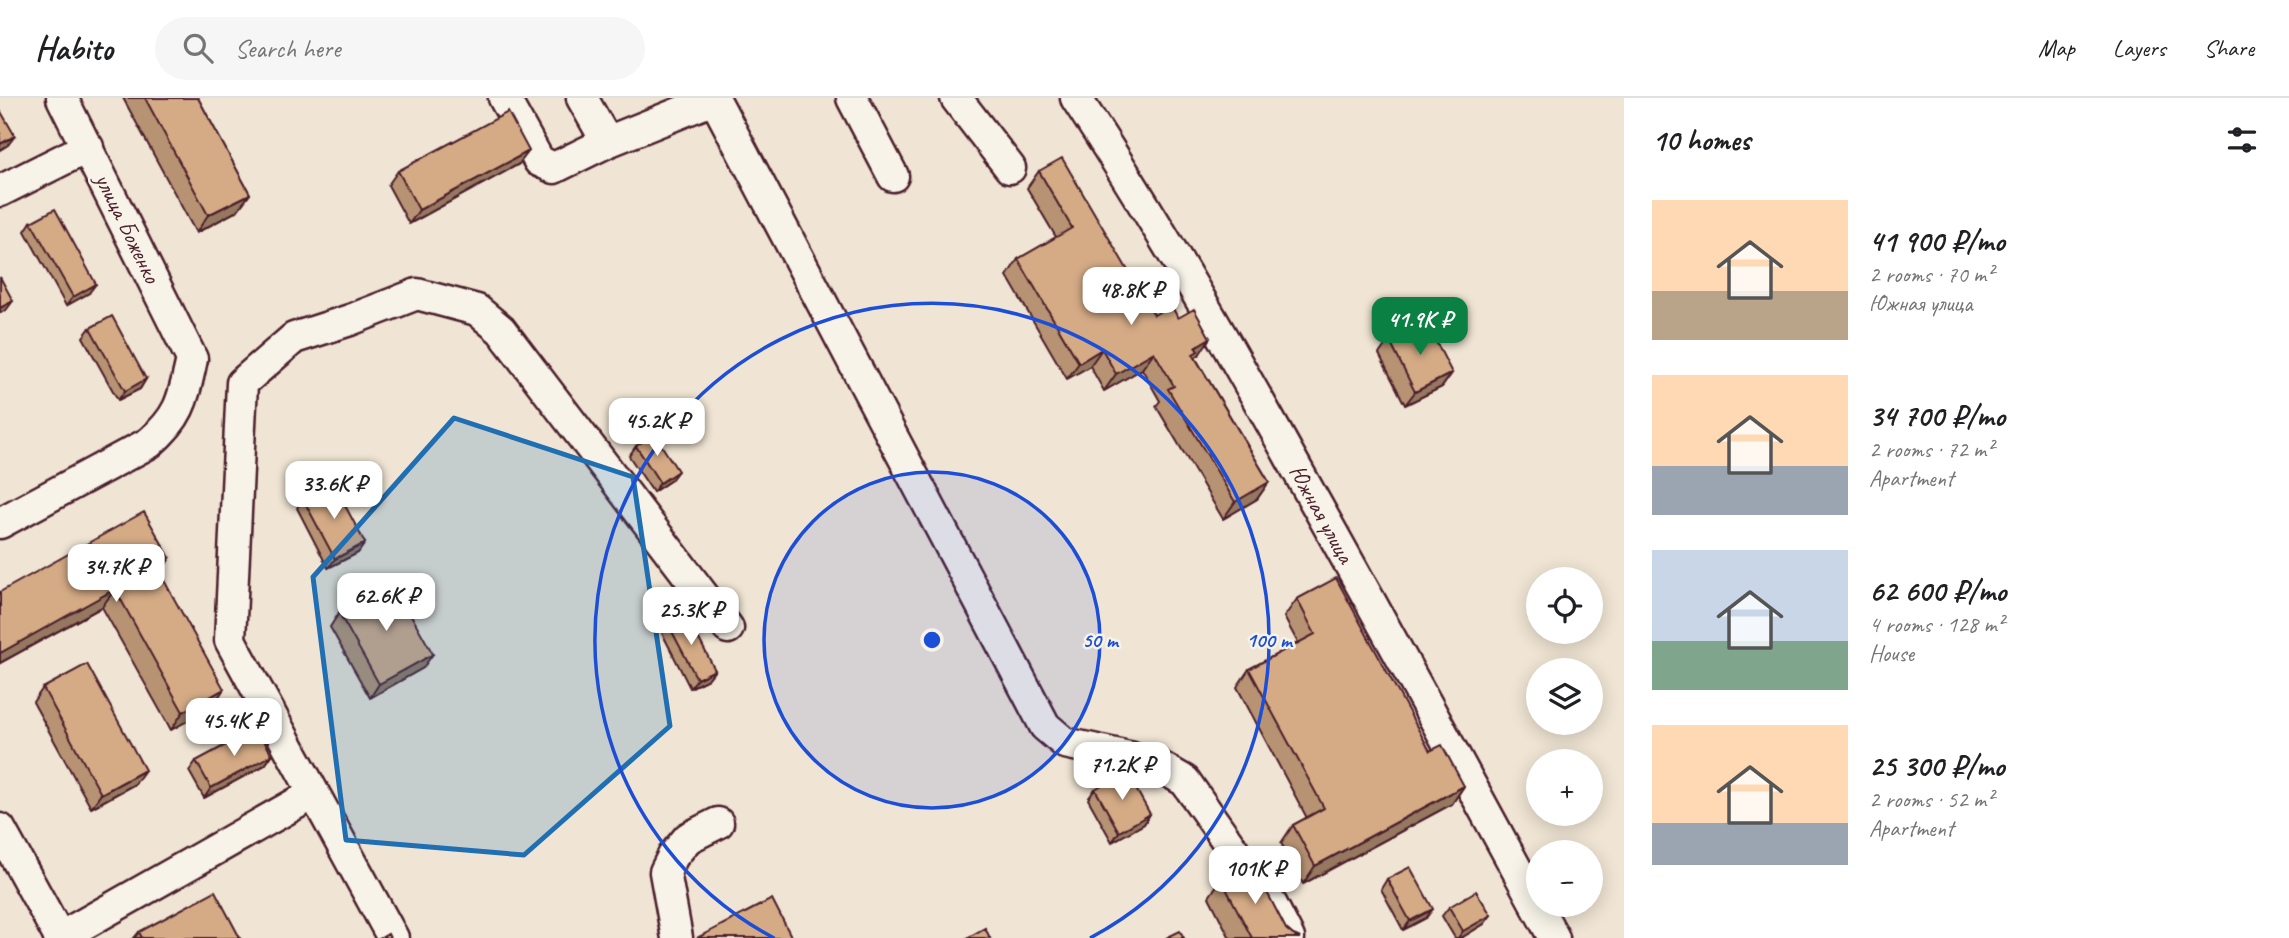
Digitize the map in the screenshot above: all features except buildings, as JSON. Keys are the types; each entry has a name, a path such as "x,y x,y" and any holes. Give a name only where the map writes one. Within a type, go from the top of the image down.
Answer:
{"street":[{"name":"улица Боженко","path":"0,523 149,443 168,427 182,403 192,359 62,98"},
{"path":"504,98 538,161 554,169 607,142 714,98 1045,726 1065,743 1152,762 1185,782 1272,905 1289,938"},
{"path":"582,98 607,142"},
{"path":"852,98 893,176"},
{"path":"956,98 1010,168"},
{"name":"Южная улица","path":"1076,98 1169,246 1248,381 1554,938"},
{"path":"0,191 88,147"},
{"path":"393,938 230,640 242,383 294,338 417,294 477,310 501,330 728,628"},
{"path":"0,829 60,938 313,794"},
{"path":"677,938 665,872 673,856 688,838 718,823"}],"highlighted area":[{"path":"454,418 633,477 670,726 524,855 346,840 313,577"}]}
